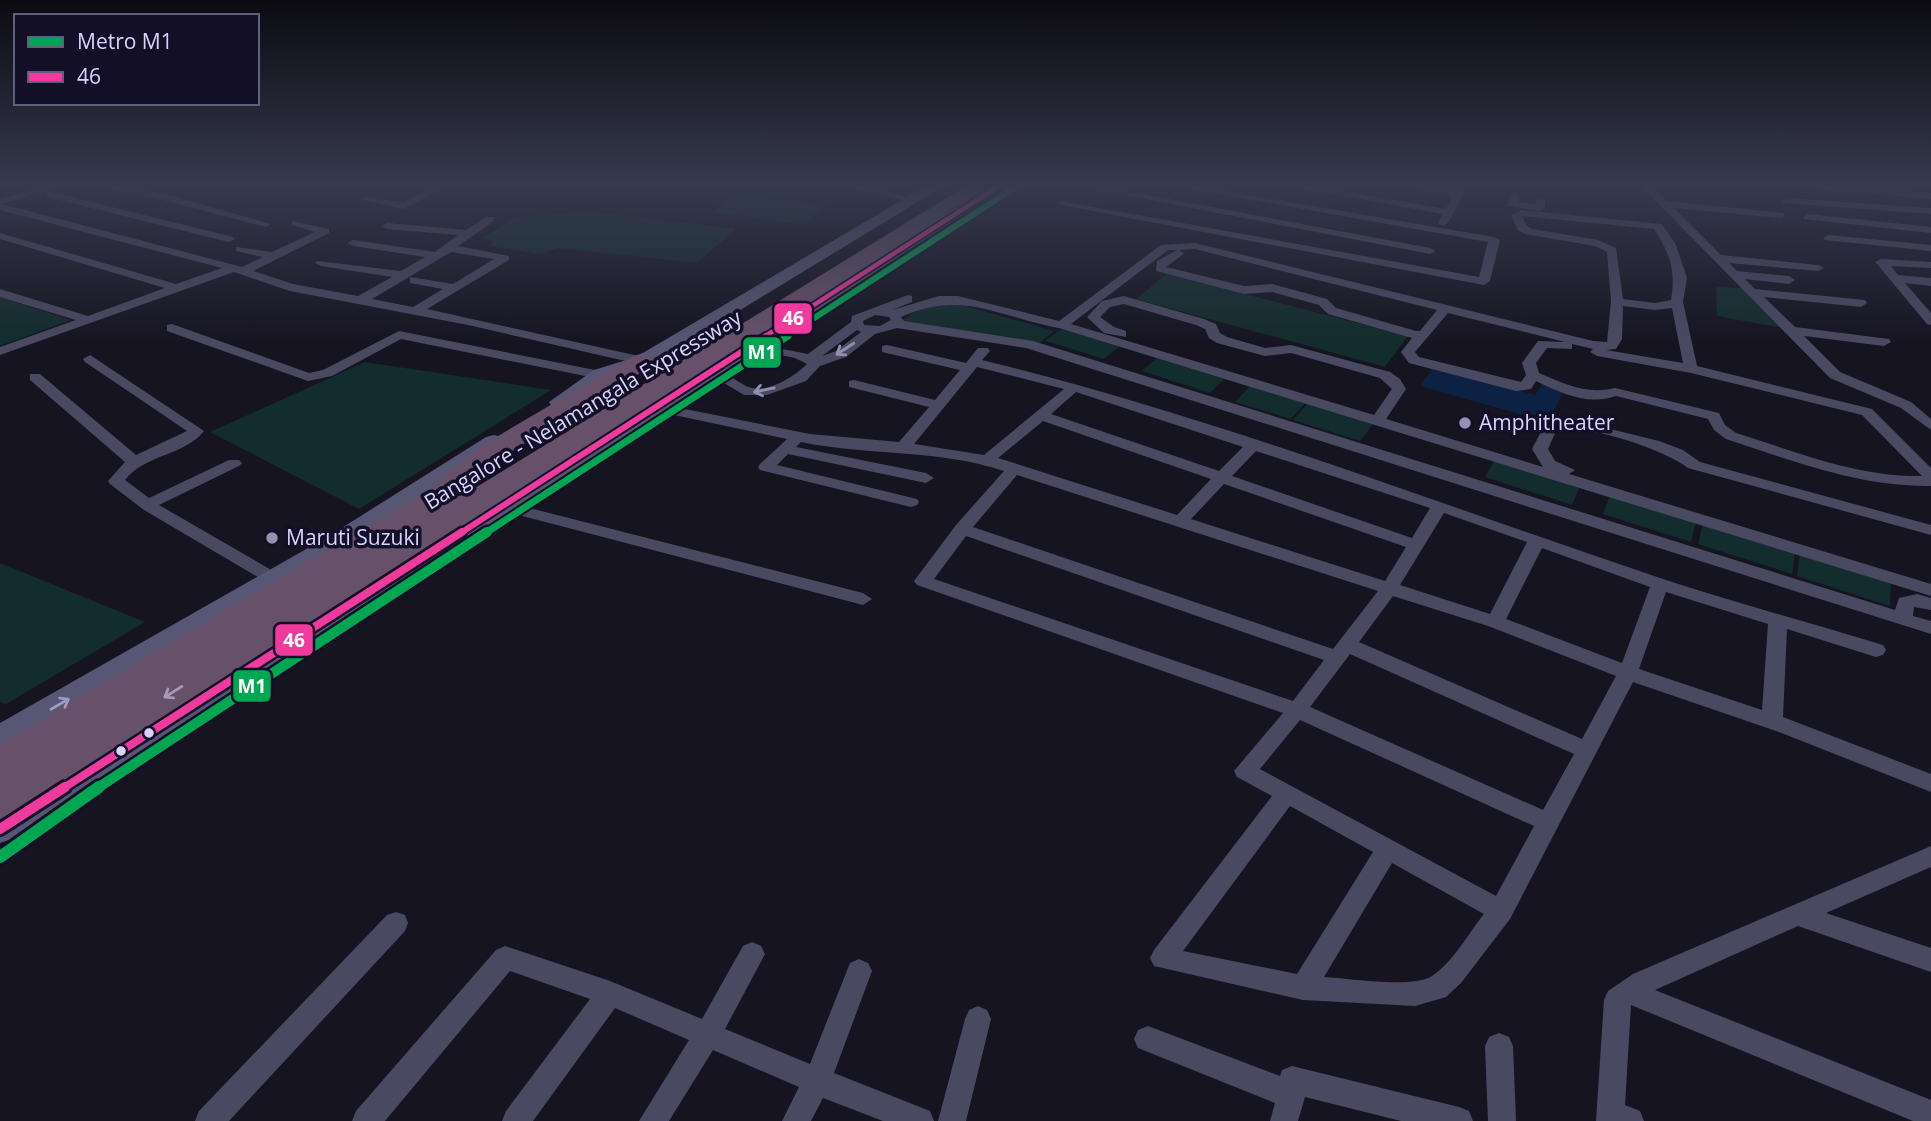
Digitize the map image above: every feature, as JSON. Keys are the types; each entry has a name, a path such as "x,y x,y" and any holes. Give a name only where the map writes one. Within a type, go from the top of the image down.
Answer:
{"highway":[{"name":"Bangalore - Nelamangala Expressway","path":"0,801 822,275 875,238"},
{"name":"Bangalore - Nelamangala Expressway","path":"0,764 429,504 887,238"},
{"path":"429,504 496,449 643,361"}],"street":[{"path":"8,238 176,288"},
{"path":"123,238 238,269 290,287 415,311 643,361"},
{"path":"0,351 274,256 309,238"},
{"path":"361,300 461,238"},
{"path":"0,738 12,723 338,542 600,375 643,361 837,238"},
{"path":"0,829 918,238"},
{"path":"1245,238 1483,281 1494,240 1484,238"},
{"path":"1360,238 1430,251"},
{"path":"1421,271 1436,238"},
{"path":"1061,325 1165,247 1195,246 1364,288 1358,294 1360,298 1442,312 1593,345 1611,346 1615,339 1617,301 1612,250 1598,243 1569,238"},
{"path":"1665,238 1681,278 1677,302 1691,369"},
{"path":"1699,238 1835,375 1906,405 1931,410"},
{"path":"1832,238 1931,248"},
{"path":"353,243 434,255"},
{"path":"415,311 506,258 449,248"},
{"path":"240,249 274,256"},
{"path":"1266,264 1254,267 1181,252 1174,253 1161,263 1160,269 1244,290 1272,288 1323,302 1332,312 1421,335"},
{"path":"1718,258 1818,268"},
{"path":"1931,265 1881,260 1931,321"},
{"path":"321,263 402,275"},
{"path":"1735,274 1789,280"},
{"path":"1895,278 1931,282"},
{"path":"414,280 456,288"},
{"path":"711,371 749,392 756,393 801,378 811,361 857,324 859,316 940,289 969,289 1046,314 1061,325"},
{"path":"1753,292 1861,303"},
{"path":"0,293 86,319"},
{"path":"857,324 872,330 888,329 909,307 940,298 966,298 1036,322 1061,325 1401,426 1665,510 1931,590"},
{"path":"1166,356 1161,349 1109,330 1093,317 1106,304 1124,300 1200,322 1211,327 1214,335 1222,340 1265,352 1291,349 1385,375 1395,382 1399,389 1378,420"},
{"path":"1617,301 1648,306 1668,306 1677,302"},
{"path":"879,311 895,320 1028,344 1931,628"},
{"path":"1442,312 1408,352 1414,360 1516,387 1527,386 1533,375 1529,363 1544,344 1691,369 1867,412 1931,479"},
{"path":"172,328 307,377 327,373 398,335 600,375"},
{"path":"752,345 811,361 841,354 872,330"},
{"path":"1791,331 1884,342"},
{"path":"887,349 975,360 1074,387 1440,506 1660,584 1876,650"},
{"path":"90,359 197,431 135,461 121,472 116,481 147,505 274,579"},
{"path":"903,447 975,360"},
{"path":"1533,375 1585,395 1607,396 1615,391 1714,416 1719,427 1731,436 1845,472 1904,483 1931,479"},
{"path":"35,377 135,461"},
{"path":"854,384 938,405"},
{"path":"987,460 1074,387"},
{"path":"1906,405 1931,426"},
{"path":"655,407 799,436 903,447 987,460 1495,622 1628,673 1772,721 1931,783"},
{"path":"1041,415 1416,545"},
{"path":"1665,510 1641,493 1549,464 1540,449 1550,428 1570,423 1654,444 1678,453 1693,465 1931,530"},
{"path":"1382,454 1401,426"},
{"path":"799,436 766,467 911,502"},
{"path":"1179,522 1253,444"},
{"path":"785,449 926,478"},
{"path":"147,505 234,463"},
{"path":"1014,469 962,529 923,581 1297,710 1548,822"},
{"path":"502,506 863,599"},
{"path":"1440,506 1390,587 1297,710 1245,771 1501,911"},
{"path":"962,529 1342,650 1586,750"},
{"path":"1495,622 1536,540"},
{"path":"1286,794 1163,958 1303,988 1415,994 1437,988 1452,975 1501,911 1628,673 1660,584"},
{"path":"1903,620 1905,602 1917,600 1931,604"},
{"path":"1772,721 1778,620"},
{"path":"1303,988 1387,850"},
{"path":"1617,1118 1617,1000 1642,983 1931,856"},
{"path":"1798,915 1931,960"},
{"path":"209,1121 396,923"},
{"path":"653,1121 707,1036 752,954"},
{"path":"366,1121 505,957 610,993 817,1082 920,1121"},
{"path":"796,1121 817,1082 859,971"},
{"path":"1629,992 1931,1114"},
{"path":"516,1121 610,993"},
{"path":"952,1121 978,1019"},
{"path":"1148,1039 1288,1108 1292,1080 1459,1121"},
{"path":"1499,1046 1502,1121"}],"green space":[{"path":"484,238 725,238 697,263 559,248 539,254 489,246 494,241"},
{"path":"1167,274 1408,336 1385,367 1136,299"},
{"path":"1716,287 1743,288 1783,328 1717,316"},
{"path":"0,297 71,320 0,346"},
{"path":"958,304 1054,331 1040,343 899,323 921,307"},
{"path":"1063,328 1121,345 1104,359 1045,341"},
{"path":"1157,358 1224,379 1210,393 1142,371"},
{"path":"365,362 551,390 359,509 210,432"},
{"path":"1251,385 1306,402 1291,419 1235,402"},
{"path":"1309,402 1374,423 1360,441 1293,420"},
{"path":"1496,458 1581,484 1572,505 1485,477"},
{"path":"1610,495 1696,522 1691,542 1603,514"},
{"path":"1703,524 1795,552 1792,574 1698,544"},
{"path":"1800,554 1891,582 1890,606 1797,576"},
{"path":"0,563 145,622 6,704 0,702"}],"water":[{"path":"1433,368 1535,395 1542,384 1564,390 1548,422 1420,386"}],"metro line":[{"name":"M1","path":"0,857 63,811 358,616 937,238"}],"transit line":[{"name":"46","path":"0,829 918,238"}],"place":[{"name":"Amphitheater","path":"1465,423"},
{"name":"Maruti Suzuki","path":"272,538"}]}
